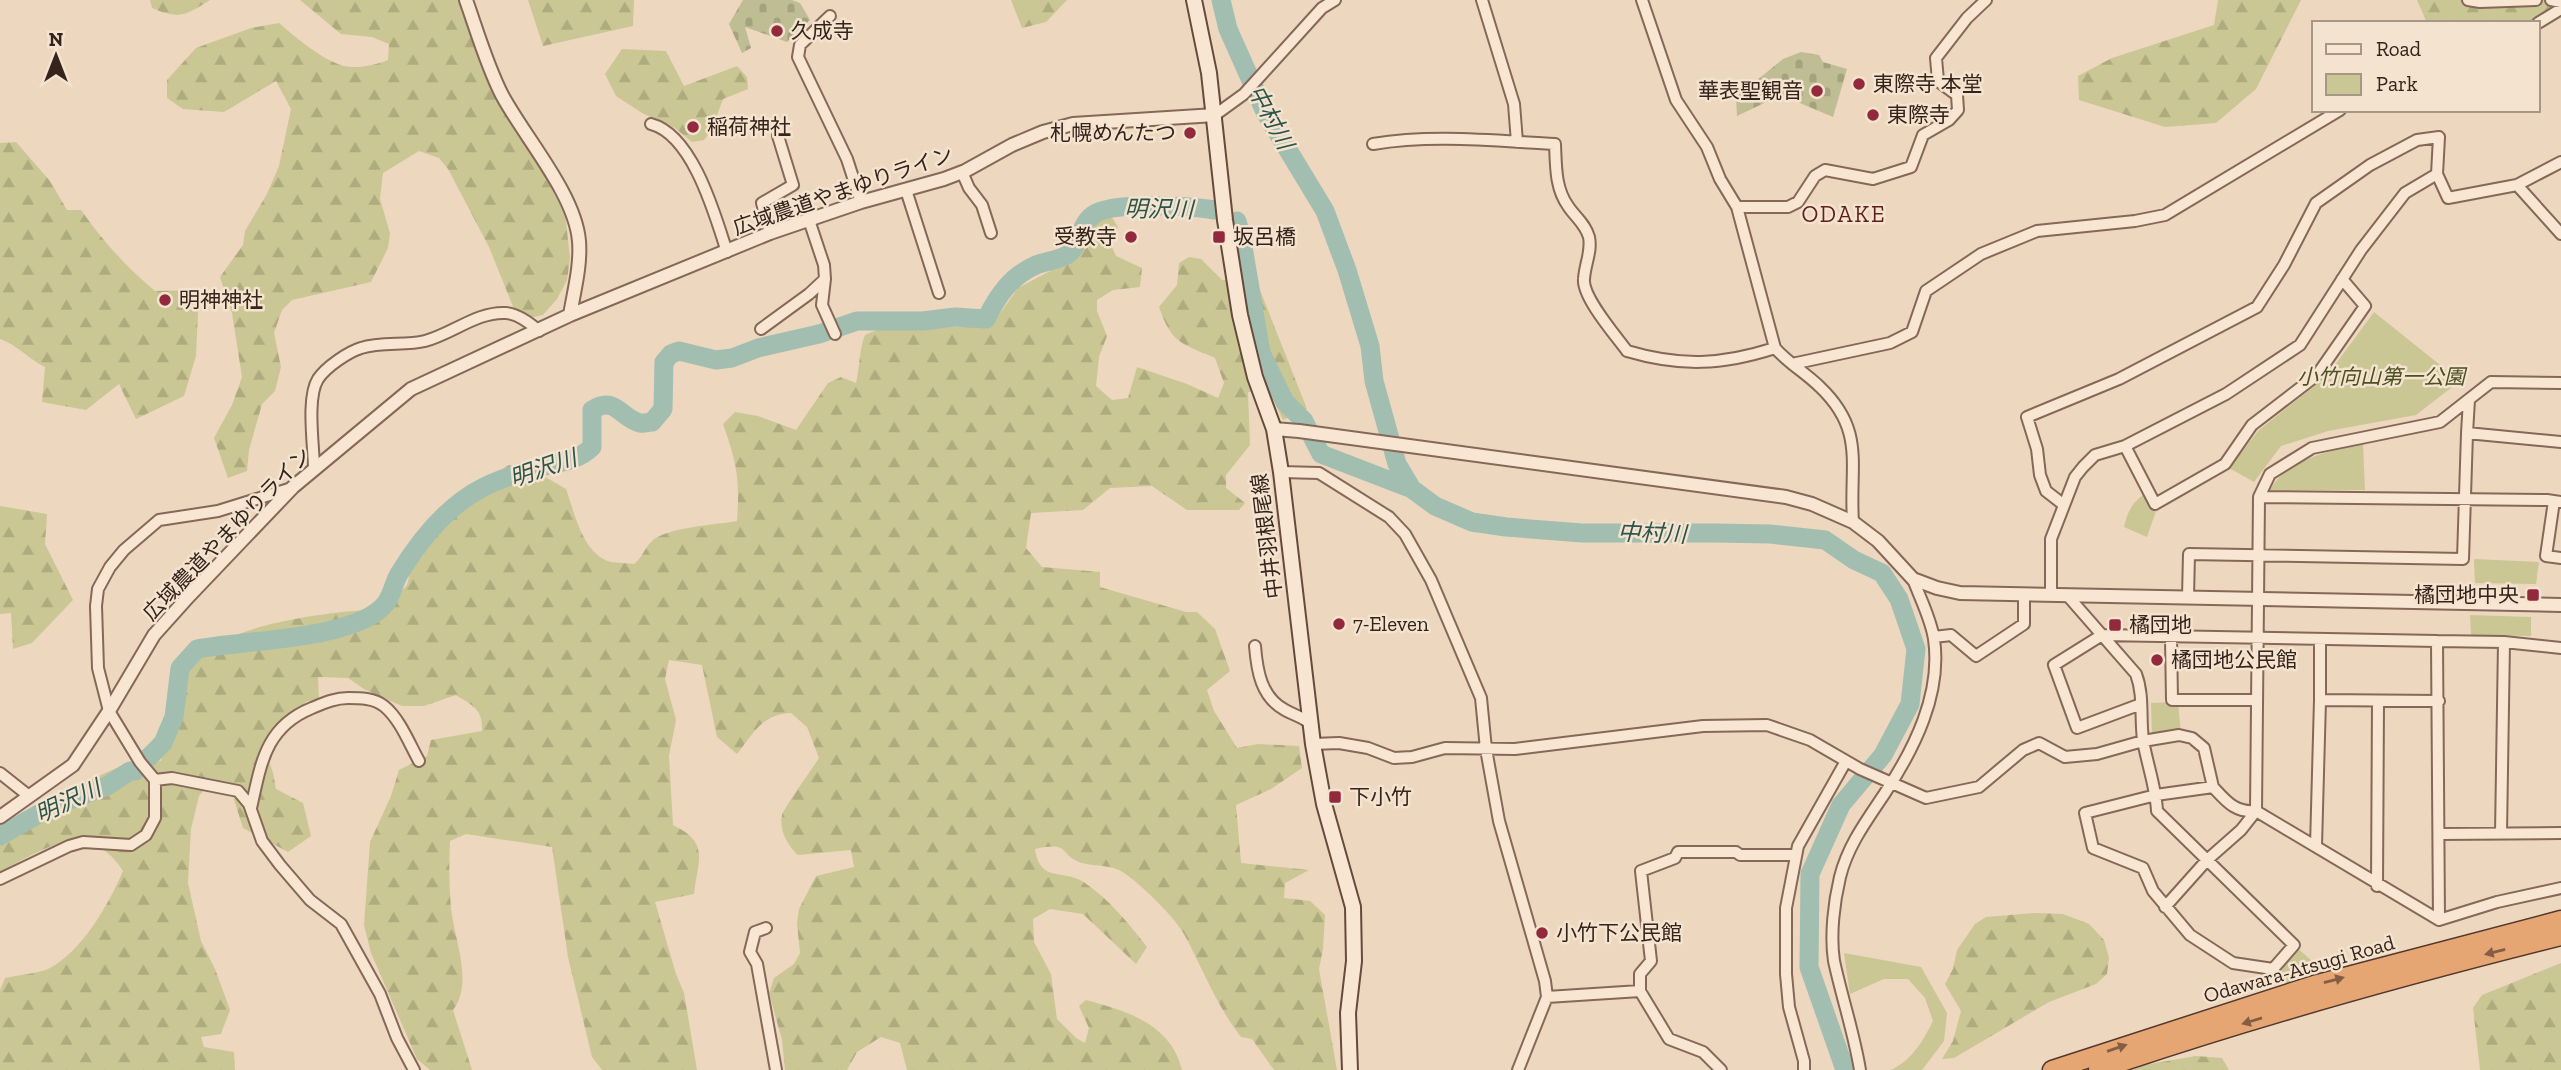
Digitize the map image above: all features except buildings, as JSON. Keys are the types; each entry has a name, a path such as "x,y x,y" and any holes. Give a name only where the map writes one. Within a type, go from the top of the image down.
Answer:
{"highway":[{"name":"Odawara-Atsugi Road","path":"2053,1070 2314,985 2561,920"},
{"name":"Odawara-Atsugi Road","path":"2098,1070 2315,1001 2443,965 2561,936"}],"main road":[{"name":"中井羽根尾線","path":"1194,0 1209,73 1225,220 1240,315 1255,377 1274,429 1281,472 1313,744 1324,804 1353,907 1354,961 1348,1013 1350,1070"}],"street":[{"path":"466,0 501,93 568,199 576,223 579,264 570,315"},
{"path":"1215,115 1244,94 1322,8 1335,0"},
{"path":"1482,0 1514,104 1517,142"},
{"path":"1642,0 1676,100 1707,147 1720,179 1737,207 1775,348 1819,385 1840,408 1848,424 1853,449 1850,490 1853,522"},
{"path":"1737,207 1788,207 1798,202 1815,176 1825,170 1872,179 1911,167 1923,135 1949,120 1958,110 1957,95 1938,80 1936,58 1967,18 1986,0"},
{"path":"2468,0 2536,0"},
{"path":"2551,0 2561,2"},
{"path":"2540,22 2561,9"},
{"path":"830,16 800,45 798,57 842,149 861,202"},
{"path":"1792,364 1890,343 1902,338 1912,332 1926,291 1981,254 2037,232 2165,215 2337,112"},
{"name":"広域農道やまゆりライン","path":"0,817 73,765 154,635 293,487 411,389 570,315 770,233 962,172 1043,132 1073,124 1215,115"},
{"path":"651,124 662,127 685,151 712,207 727,252"},
{"path":"770,233 762,203 793,185 778,136"},
{"path":"2064,506 2046,491 2027,417 2119,379 2257,307 2284,265 2316,203 2370,165 2417,141 2439,137 2437,174 2448,198 2517,185 2561,162"},
{"path":"1373,144 1436,139 1555,144 1560,194 1580,218 1588,234 1591,250 1584,279 1585,291 1627,351 1695,364 1746,358 1775,348"},
{"path":"962,172 969,188 982,205 991,233"},
{"path":"2051,595 2051,539 2075,477 2083,467 2095,456 2125,446 2226,394 2300,345 2361,250 2405,193 2437,174"},
{"path":"2517,185 2561,234"},
{"path":"906,190 939,293"},
{"path":"809,220 824,265 822,305 835,334"},
{"path":"761,329 809,295 825,279"},
{"path":"2125,446 2155,504 2225,464 2252,425 2317,375 2365,306 2343,279"},
{"path":"314,469 312,407 317,380 327,369 360,348 428,340 488,314 509,313 531,323 538,331"},
{"path":"2165,907 2207,860 2241,830 2256,811 2259,497 2270,474 2312,448 2440,422 2491,382 2561,383"},
{"path":"2188,597 2189,554 2463,559 2469,400"},
{"path":"1274,429 1759,492 1812,504 1853,522 1878,541 1913,579 1934,638 1935,663 1929,702 1918,736 1892,783 1846,854 1839,879 1833,923 1834,959 1854,1034 1860,1070"},
{"path":"2467,433 2561,442"},
{"path":"1281,472 1319,473 1389,517 1405,534 1431,579 1481,698 1486,749 1499,821 1545,981 1547,997 1518,1070"},
{"path":"0,879 83,842 131,845 146,835 155,818 155,780 140,762 109,711 98,668 96,606 99,589 110,567 124,550 159,520 218,510 293,487"},
{"path":"2259,497 2558,502 2546,555 2561,558"},
{"path":"1913,579 1960,593 2561,605"},
{"path":"1934,638 1951,635 1976,656 2024,624 2024,594"},
{"path":"2067,595 2136,674 2141,689 2143,741 2156,794 2157,811 2294,945 2273,969 2233,963 2223,954 2203,945 2190,935 2165,907 2153,891 2143,868 2093,848 2085,813 2156,794 2213,787"},
{"path":"2141,704 2077,728 2054,666 2102,635 2257,640 2504,642 2561,648"},
{"path":"2171,638 2172,700 2256,700"},
{"path":"2316,846 2320,640"},
{"path":"2437,641 2438,920"},
{"path":"2501,834 2504,642"},
{"path":"1255,646 1257,672 1266,692 1283,709 1311,724"},
{"path":"251,808 264,754 276,733 290,718 331,701 364,698 380,703 395,718 419,761"},
{"path":"2320,700 2438,701"},
{"path":"2377,886 2378,702"},
{"path":"1313,744 1339,743 1368,748 1394,758 1412,757 1445,748 1516,749 1703,726 1767,725 1810,740 1846,761 1926,798 1979,787 2023,750 2039,743 2065,757 2096,754 2143,741 2179,736 2192,738 2204,748 2213,787 2231,806 2243,812 2256,811 2377,886 2438,920 2497,902 2561,888"},
{"path":"1804,1070 1789,1007 1786,908 1798,846 1846,761"},
{"path":"0,774 29,796"},
{"path":"155,780 172,778 238,792 251,808 261,841 310,900 341,925 380,994 397,1038 414,1070"},
{"path":"2439,834 2561,833"},
{"path":"1721,1070 1703,1052 1669,1039 1640,991 1640,974 1651,961 1641,872 1675,858 1678,852 1796,855"},
{"path":"766,928 755,932 750,952 757,964 776,1070"},
{"path":"1547,997 1640,991"}],"green space":[{"path":"150,0 210,0 176,15 152,8"},
{"path":"300,0 458,0 483,66 565,213 570,258 567,280 557,299 543,315 529,318 514,309 489,247 448,169 439,158 419,151 383,173 380,199 390,233 388,248 371,282 292,300 282,310 274,333 281,367 275,391 262,404 249,450 247,471 228,478 214,438 232,405 242,377 232,313 220,277 243,245 245,231 267,194 279,166 291,109 276,81 224,112 183,109 167,98 167,80 196,48 251,28 279,23 319,54 344,66 366,66 388,60 389,44 372,37 341,34"},
{"path":"528,0 634,0 633,26 543,46"},
{"path":"743,0 792,0 800,3 810,20 787,42 745,27 751,48 742,53 729,24"},
{"path":"1011,0 1067,0 1046,22 1022,28"},
{"path":"2218,0 2301,0 2256,89 2216,123 2165,127 2079,100 2078,76 2112,58 2214,25"},
{"path":"2417,0 2561,0 2561,4 2534,21 2426,21"},
{"path":"622,49 666,51 684,86 737,66 747,77 748,89 723,99 711,131 704,140 692,142 675,128 642,113 616,96 605,74"},
{"path":"1801,52 1819,55 1823,62 1847,69 1833,117 1781,95 1737,116 1736,97 1783,59"},
{"path":"16,142 50,181 67,210 81,210 115,253 155,291 199,290 196,356 184,396 136,419 119,384 86,410 42,402 45,367 0,339 0,143"},
{"path":"1111,216 1118,227 1111,245 1116,256 1142,268 1140,287 1113,290 1097,300 1097,311 1107,336 1099,357 1096,386 1112,400 1128,398 1137,367 1218,398 1224,383 1215,358 1179,341 1168,328 1159,307 1177,285 1179,263 1189,257 1201,259 1222,280 1256,280 1307,409 1283,420 1269,391 1248,392 1250,445 1226,475 1226,488 1245,503 1239,510 1187,510 1152,486 1110,488 1083,510 1031,513 1026,548 1042,567 1100,572 1100,587 1186,612 1197,612 1215,629 1230,671 1207,690 1214,711 1237,748 1258,744 1299,746 1302,768 1271,789 1236,805 1241,863 1309,870 1285,883 1284,898 1310,901 1325,915 1319,969 1337,1070 1274,1070 1252,1039 1241,1037 1232,1025 1184,934 1154,899 1119,870 1082,863 1060,848 1047,847 1035,849 1042,867 1054,874 1077,879 1094,889 1118,912 1147,947 1136,964 1083,914 1050,909 1033,919 1034,942 1051,974 1057,1019 1085,1043 1089,1028 1079,1006 1086,1000 1117,1009 1158,1031 1176,1054 1182,1070 907,1070 900,1043 881,1037 857,1052 847,1070 785,1070 782,1040 769,993 774,978 794,964 800,953 797,923 799,909 816,876 854,867 851,850 798,855 790,847 783,832 783,812 819,758 807,727 791,713 773,717 754,732 737,754 717,737 702,665 669,660 665,679 676,720 669,756 673,825 692,838 697,846 699,862 694,894 655,902 684,993 697,1070 602,1070 592,1057 568,957 552,847 466,834 450,841 451,908 462,974 459,999 453,1010 472,1070 430,1070 417,1059 371,953 364,925 370,842 391,796 399,770 427,756 431,740 482,731 481,718 476,709 456,695 424,706 402,706 364,689 348,678 318,677 319,700 307,701 263,742 276,789 303,803 311,836 288,852 243,828 231,790 213,779 199,796 191,829 188,883 201,941 230,1010 221,1034 201,1037 204,1047 234,1052 235,1070 0,1070 0,990 5,978 48,969 72,952 102,912 123,871 110,855 95,845 80,842 48,847 0,872 0,829 53,796 128,763 161,761 189,670 209,649 231,637 284,621 387,608 407,585 420,534 456,497 509,465 547,478 566,489 586,542 601,558 611,562 634,564 651,542 667,533 737,521 736,472 723,424 735,412 758,416 796,430 828,383 841,377 856,383 865,335 879,329 991,326 1018,288 1071,260 1094,224"},
{"name":"小竹向山第一公園","path":"2374,312 2460,381 2416,415 2328,431 2281,446 2254,482 2229,468 2259,430 2327,376"},
{"path":"2363,444 2365,490 2270,490 2287,470 2298,463 2324,453"},
{"path":"2146,493 2156,511 2147,537 2124,527 2131,507"},
{"path":"0,506 47,514 45,544 73,600 32,643 13,649 11,613 0,614"},
{"path":"2474,559 2539,562 2536,584 2475,583"},
{"path":"2470,615 2531,617 2531,636 2471,635"},
{"path":"2178,702 2181,734 2152,737 2151,703"},
{"path":"2063,914 2089,924 2104,940 2109,958 2107,974 2096,984 2049,1002 1954,1058 1942,1059 1953,1041 1961,1011 1945,984 1953,969 1957,950 1975,924 1986,917"},
{"path":"2296,947 2319,967 2285,985 2275,972"},
{"path":"1844,953 1921,967 1947,1013 1944,1041 1922,1070 1891,1070 1911,1055 1933,1021 1925,998 1908,979 1884,979 1850,994"},
{"path":"2561,963 2561,1070 2480,1070 2473,1008 2482,995"},
{"path":"2196,1056 2222,1058 2229,1070 2133,1070 2144,1065"}],"waterway":[{"name":"中村川","path":"1221,0 1228,29 1265,112 1325,211 1347,270 1370,346 1374,381 1397,464 1412,489 1435,506 1472,522 1506,527 1582,533 1770,534 1825,540 1854,560 1882,573 1899,599 1916,649 1910,704 1883,755 1841,805 1810,874 1809,967 1845,1070"},
{"name":"明沢川","path":"0,836 51,807 107,786 130,771 135,771 163,743 174,717 180,668 197,649 326,631 351,625 372,615 386,603 399,574 425,537 458,504 494,482 570,460 592,447 592,410 607,405 640,423 652,422 663,409 664,362 671,354 679,351 716,360 732,358 758,348 819,334 857,321 923,321 955,317 986,319 995,302 1019,275 1027,269 1064,257 1072,251 1085,224 1093,215 1133,206 1215,210"},
{"name":"明沢川","path":"1237,221 1261,353 1285,402 1304,421 1321,454 1412,489"}],"place":[{"name":"久成寺","path":"777,31"},
{"name":"東際寺 本堂","path":"1859,84"},
{"name":"華表聖観音","path":"1817,91"},
{"name":"東際寺","path":"1873,115"},
{"name":"稲荷神社","path":"693,127"},
{"name":"札幌めんたつ","path":"1190,133"},
{"name":"受教寺","path":"1131,237"},
{"name":"坂呂橋","path":"1219,237"},
{"name":"明神神社","path":"165,300"},
{"name":"橘団地中央","path":"2533,595"},
{"name":"7-Eleven","path":"1339,624"},
{"name":"橘団地","path":"2115,625"},
{"name":"橘団地公民館","path":"2157,660"},
{"name":"下小竹","path":"1335,797"},
{"name":"小竹下公民館","path":"1542,933"}],"district":[{"name":"ODAKE","path":"1844,214"}]}
